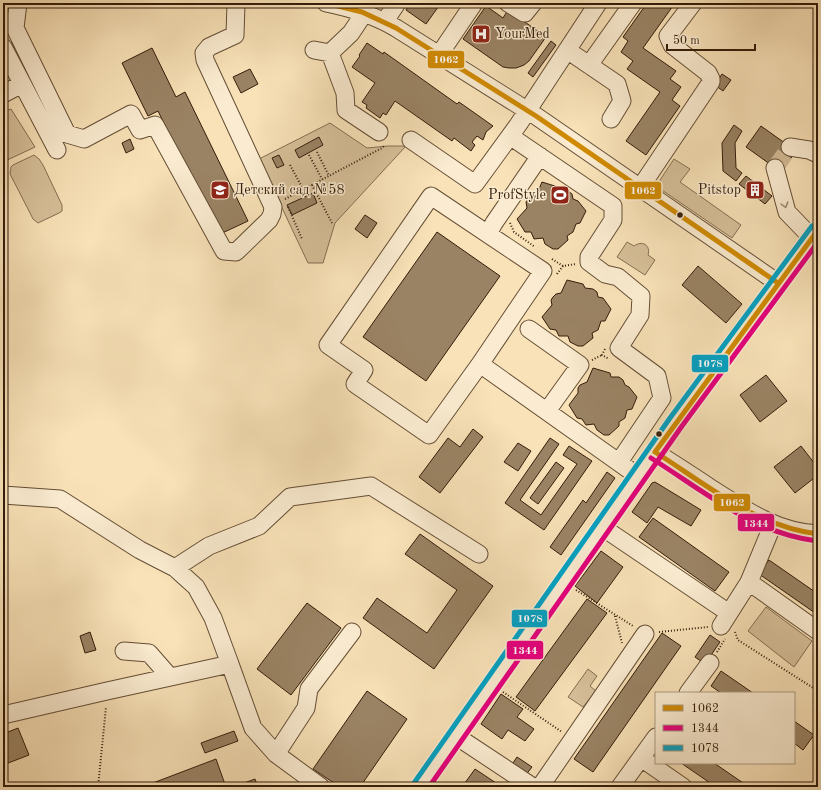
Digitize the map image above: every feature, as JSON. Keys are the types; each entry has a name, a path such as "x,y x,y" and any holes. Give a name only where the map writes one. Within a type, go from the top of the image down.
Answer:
{"street":[{"path":"18,3 15,28 67,134 84,139 131,114 140,130 155,125 224,250 236,252 269,220 272,214 272,207 205,60 204,53 209,47 235,35 236,3"},
{"path":"326,3 354,8 385,21 528,111 778,283"},
{"path":"385,21 397,3"},
{"path":"439,55 474,3"},
{"path":"508,3 525,13 533,3"},
{"path":"411,140 475,184 528,111 598,3"},
{"path":"589,65 633,3"},
{"path":"640,188 711,82 708,74 672,45 668,36 692,3"},
{"path":"354,8 351,33 322,51 345,93 346,110 383,138"},
{"path":"3,47 57,150"},
{"path":"567,50 617,84 622,101 610,119"},
{"path":"3,94 22,84"},
{"path":"510,136 613,206 613,220 589,256 589,262 606,274 618,277 642,296 640,315 619,348 657,376 662,398 619,462"},
{"path":"790,147 809,150 818,154"},
{"path":"488,234 540,156"},
{"path":"420,787 638,475 815,234 788,212 775,168"},
{"path":"431,196 543,272 480,364 429,435 356,384 364,370 328,345 431,196"},
{"path":"529,329 580,365 547,411"},
{"path":"480,364 638,475"},
{"path":"655,452 748,513 773,524 804,533 818,534"},
{"path":"175,568 210,546 260,526 290,497 371,486 479,554"},
{"path":"3,495 60,499 140,550 175,568 196,587 213,618 253,728 276,754 322,787"},
{"path":"602,526 725,620 749,582 773,524"},
{"path":"749,582 818,631"},
{"path":"276,754 306,708 308,689 352,632"},
{"path":"540,787 645,634"},
{"path":"124,651 150,653 170,677"},
{"path":"690,692 710,663"},
{"path":"3,715 107,690 230,664"},
{"path":"456,736 533,787"},
{"path":"620,787 655,738"},
{"path":"641,758 683,787"}],"path":[{"path":"284,199 382,148 383,138"},
{"path":"317,152 329,176"},
{"path":"309,155 322,179"},
{"path":"290,164 303,189"},
{"path":"312,184 332,223"},
{"path":"287,206 302,238"},
{"path":"509,220 514,232 538,249"},
{"path":"550,258 562,266"},
{"path":"589,362 602,354 606,348"},
{"path":"602,354 613,362"},
{"path":"575,589 645,634 725,620"},
{"path":"615,615 626,661"},
{"path":"710,663 726,639 725,620"},
{"path":"725,620 738,640 818,691"},
{"path":"497,688 573,740"},
{"path":"98,787 107,690"}],"shaded area":[{"path":"11,109 35,147 3,162 3,112"},
{"path":"330,123 367,148 406,146 335,223 323,263 308,263 259,159"},
{"path":"34,155 43,165 62,205 62,211 38,223 33,219 10,174 11,167 13,165"},
{"path":"674,159 690,169 680,182 741,225 732,238 656,186"},
{"path":"627,242 634,246 640,243 645,244 649,251 648,255 655,260 645,275 617,257"},
{"path":"766,607 812,641 794,667 748,631"},
{"path":"588,669 597,676 590,686 596,691 583,707 568,697"}],"building":[{"path":"410,3 441,3 426,24 406,10"},
{"path":"647,3 675,3 643,48 676,71 670,79 681,87 672,100 680,106 646,155 626,141 660,92 627,69 633,61 621,52 628,41 623,37"},
{"path":"486,6 503,18 508,10 546,37 529,61 524,65 516,68 503,67 463,39"},
{"path":"551,41 556,45 533,77 528,73"},
{"path":"367,43 383,54 384,52 457,104 459,102 493,126 486,132 483,140 477,136 472,142 475,145 471,151 454,138 452,141 395,101 386,115 383,113 380,118 366,108 367,105 362,102 375,83 352,67"},
{"path":"152,48 176,97 185,92 248,221 218,235 158,111 148,116 122,63"},
{"path":"250,69 258,84 241,93 233,77"},
{"path":"722,74 731,80 723,91 715,85"},
{"path":"734,125 742,131 735,143 736,168 742,173 736,181 723,171 722,143"},
{"path":"761,126 796,151 781,172 746,147"},
{"path":"319,137 323,145 299,158 295,150"},
{"path":"130,139 134,149 126,153 122,143"},
{"path":"279,155 284,165 277,168 272,158"},
{"name":"Pitstop","path":"746,176 772,196 765,204 739,184"},
{"path":"542,182 558,187 560,190 568,191 572,194 573,199 578,201 586,211 580,223 576,224 573,232 567,236 568,240 558,249 553,249 545,244 543,238 534,239 531,232 525,232 517,219 527,208 526,202 528,199 536,196"},
{"path":"313,193 317,203 292,215 287,205"},
{"path":"365,215 377,223 367,238 355,229"},
{"path":"437,232 500,276 426,381 363,337"},
{"path":"698,266 742,304 726,323 682,285"},
{"path":"567,280 583,284 585,288 593,289 597,292 598,297 603,298 611,309 605,321 601,321 598,330 592,333 593,338 583,346 578,346 570,342 568,336 559,336 556,330 550,329 542,317 552,305 551,300 553,297 556,294 561,293"},
{"path":"593,368 610,373 611,377 619,377 637,397 632,409 627,410 625,418 619,422 619,426 609,435 604,435 597,430 594,424 586,425 582,419 577,418 569,405 578,393 578,388 580,385 587,382"},
{"path":"766,375 787,401 760,422 740,395"},
{"path":"473,429 483,437 440,493 419,477 448,438 460,447"},
{"path":"550,438 559,444 520,500 541,515 577,464 563,455 569,446 592,461 544,530 505,503"},
{"path":"518,443 531,451 518,471 504,462"},
{"path":"801,446 818,468 818,475 795,493 774,467"},
{"path":"556,462 564,468 538,504 530,498"},
{"path":"607,472 615,478 561,555 550,547 583,500 586,503"},
{"path":"655,482 701,510 691,526 658,507 647,523 632,512 652,483"},
{"path":"653,518 729,572 715,591 639,537"},
{"path":"420,534 493,586 434,669 363,618 377,598 427,633 457,590 405,554"},
{"path":"601,551 623,567 597,603 575,586"},
{"path":"769,560 818,594 818,615 759,574"},
{"path":"587,599 607,613 535,711 516,697"},
{"path":"307,603 341,628 291,695 257,669"},
{"path":"90,632 96,650 85,653 80,636"},
{"path":"662,633 681,646 593,772 574,759"},
{"path":"710,635 720,642 705,664 695,657"},
{"path":"721,671 752,692 720,692 711,686"},
{"path":"367,691 407,719 360,787 340,787 313,769"},
{"path":"501,694 523,709 517,717 534,729 525,741 508,730 502,739 481,724"},
{"path":"795,722 814,735 803,750 795,744"},
{"path":"18,728 29,755 3,765 3,734"},
{"path":"234,731 238,741 205,753 201,743"},
{"path":"517,757 532,767 525,776 511,766"},
{"path":"216,759 226,787 145,786"},
{"path":"682,764 715,764 749,787 716,787"},
{"path":"475,769 502,787 462,787"},
{"path":"255,779 258,787 233,787"}],"tunnel":[{"path":"775,168 790,147"}],"transit line":[{"name":"1062","path":"326,3 362,12 396,28 536,116 778,283"},
{"name":"1078","path":"414,783 670,418 812,226"},
{"name":"1062","path":"655,452 818,230"},
{"name":"1344","path":"429,787 682,426 818,242"},
{"name":"1062","path":"655,452 732,502 753,513 774,523 795,530 818,534"},
{"name":"1344","path":"651,458 710,497 751,520 772,530 794,537 817,541"}],"place":[{"name":"YourMed","path":"481,34"},
{"name":"Детский сад №58","path":"220,190"},
{"name":"Pitstop","path":"755,190"},
{"name":"ProfStyle","path":"560,195"}]}
